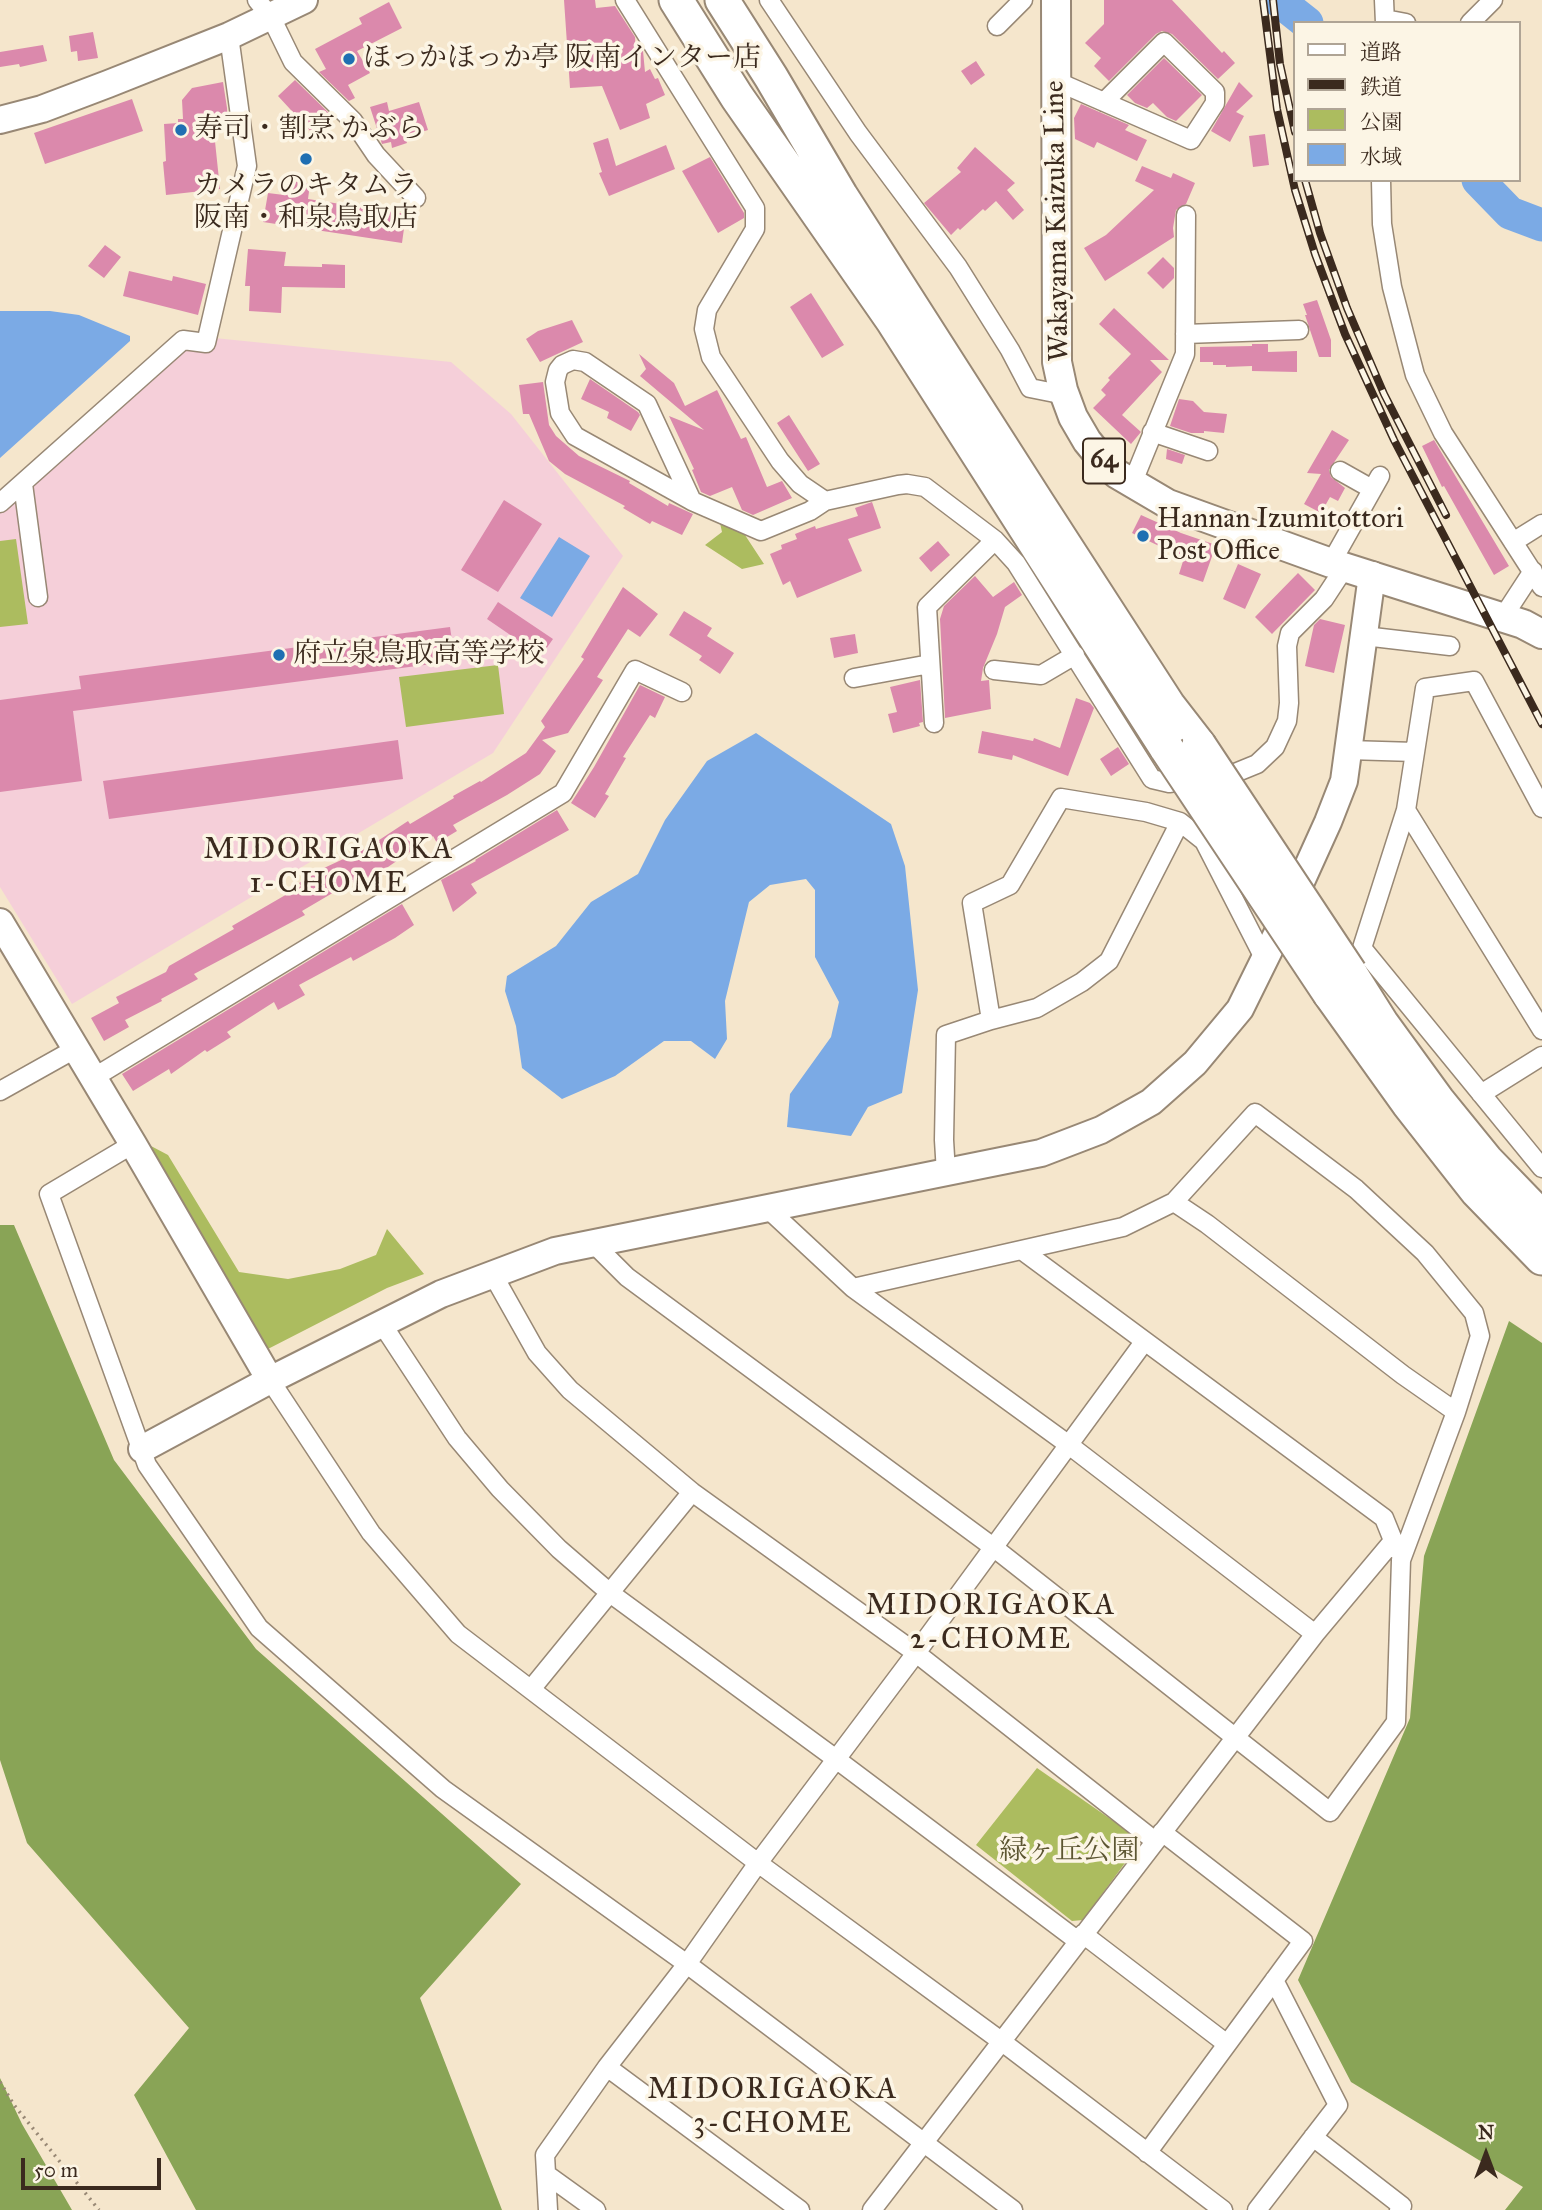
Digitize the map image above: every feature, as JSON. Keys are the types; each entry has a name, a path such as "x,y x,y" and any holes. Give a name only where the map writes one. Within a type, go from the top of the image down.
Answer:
{"highway":[{"path":"676,0 737,97 1183,747 1340,983 1408,1103 1478,1191 1542,1258"},
{"path":"722,0 841,196 1168,705 1183,747"},
{"path":"1340,983 1382,1024 1438,1101 1486,1160 1542,1218"}],"main road":[{"name":"Wakayama Kaizuka Line","path":"1056,0 1057,362 1073,417 1087,441 1105,463 1132,484 1168,504 1338,565 1503,617 1542,634"}],"street":[{"path":"0,121 64,101 229,36 264,8 304,0"},
{"path":"625,0 755,208 755,229 707,310 704,329 707,348 780,461 800,484 825,501"},
{"path":"769,0 858,133 958,267 1010,350 1030,388 1065,395"},
{"path":"997,26 1024,0"},
{"path":"1472,21 1493,0"},
{"path":"264,8 293,62 353,121 376,155 416,198"},
{"path":"1382,9 1403,21"},
{"path":"0,503 183,340 206,343 247,166 229,36"},
{"path":"1056,81 1104,102 1191,140 1215,103 1214,92 1164,42 1104,102"},
{"path":"1381,183 1382,224 1392,287 1415,375 1443,433 1542,587"},
{"path":"1132,484 1185,354 1186,215"},
{"path":"1185,334 1276,339 1299,330"},
{"path":"692,501 647,404 585,362 573,360 562,365 556,376 560,413 575,436 692,501 761,531 810,511 825,501 898,485 925,487 995,540 1016,564 1152,779 1169,783 1235,774 1257,764 1275,747 1287,720 1289,703 1286,646 1290,633 1324,599 1376,482 1340,471"},
{"path":"1152,432 1208,451"},
{"path":"23,484 38,597"},
{"path":"1513,542 1542,524"},
{"path":"934,723 927,607 995,540"},
{"path":"1503,617 1533,571"},
{"path":"142,1449 270,1380 441,1294 555,1251 1041,1153 1101,1130 1151,1102 1195,1063 1240,1009 1328,822 1344,781 1372,575"},
{"path":"1364,636 1450,646"},
{"path":"994,670 1041,675 1075,655"},
{"path":"854,678 930,664"},
{"path":"93,1078 563,793 635,670 682,692"},
{"path":"1542,808 1474,681 1425,688 1406,810 1362,948 1542,1168"},
{"path":"1348,750 1415,752"},
{"path":"991,1020 972,903 1010,886 1062,798 1146,812 1180,822 1204,841 1264,958"},
{"path":"1406,810 1542,1030"},
{"path":"946,1172 946,1035 1037,1008 1082,982 1109,961 1180,822"},
{"path":"0,922 8,954 93,1078 270,1380 371,1532 458,1634 758,1863 1001,2041 1223,2210"},
{"path":"0,1091 75,1049"},
{"path":"1481,1094 1542,1056"},
{"path":"593,1243 627,1277 993,1546 1234,1739 1330,1812 1396,1722 1401,1560 1456,1412 1480,1336 1474,1313 1425,1253 1370,1202 1255,1113 1174,1202 1123,1227 853,1288"},
{"path":"133,1144 49,1194 147,1465 259,1628 443,1790 687,1964 922,2144 1013,2210"},
{"path":"1174,1202 1456,1412"},
{"path":"767,1208 853,1288 1069,1445 1315,1634"},
{"path":"1023,1251 1384,1518 1401,1560"},
{"path":"492,1273 537,1353 570,1390 692,1492 916,1653 1158,1837 1303,1941 1147,2153"},
{"path":"382,1324 457,1438 500,1489 559,1549 610,1594 1227,2044"},
{"path":"548,2210 545,2155 607,2067 687,1964 758,1863 1144,1342"},
{"path":"532,1688 692,1492"},
{"path":"872,2210 1315,1634 1393,1541"},
{"path":"1257,2210 1338,2105 1274,1980"},
{"path":"607,2067 800,2210"},
{"path":"1313,2137 1402,2206 1399,2210"},
{"path":"546,2174 596,2210"}],"path":[{"path":"0,2082 14,2105 99,2210"}],"shaded area":[{"name":"府立泉鳥取高等学校","path":"185,335 451,362 511,414 623,556 493,753 72,1004 0,887 0,501"}],"green space":[{"path":"720,523 745,535 764,564 742,569 705,545 722,532"},
{"path":"16,539 28,624 0,627 0,541"},
{"path":"498,665 504,714 406,727 399,677"},
{"path":"151,1146 168,1155 239,1272 288,1279 340,1269 376,1255 387,1229 424,1274 387,1288 264,1351"},
{"path":"0,1225 14,1225 114,1460 256,1649 521,1884 420,1998 502,2210 196,2210 134,2095 189,2028 27,1843 0,1760"},
{"path":"1509,1321 1542,1343 1542,2210 1505,2210 1523,2187 1351,2082 1298,1980 1410,1718 1424,1556"},
{"name":"緑ヶ丘公園","path":"1037,1768 1135,1836 1136,1848 1083,1920 1072,1921 976,1845"},
{"path":"0,2078 22,2124 72,2210 0,2210"}],"water":[{"path":"0,311 50,311 79,315 130,336 130,341 0,458"},
{"path":"559,537 590,556 552,617 520,598"},
{"path":"756,733 891,824 905,866 918,990 902,1093 868,1107 851,1136 787,1127 790,1094 831,1037 839,1002 815,957 815,890 806,879 770,885 749,902 725,1001 727,1039 715,1059 691,1041 664,1041 615,1076 562,1099 522,1068 516,1026 505,991 507,976 556,946 591,902 638,874 665,820 707,761"}],"building":[{"path":"564,0 595,0 596,8 615,6 635,37 636,51 643,51 645,72 650,69 655,79 658,78 665,95 646,104 650,118 620,130 602,86 570,88"},
{"path":"1104,0 1172,0 1222,53 1224,51 1235,63 1218,79 1172,34 1162,31 1109,81 1094,66 1101,58 1085,43 1104,24"},
{"path":"389,2 402,28 357,51 370,73 348,85 355,98 349,101 319,72 326,69 315,49 362,24 359,18"},
{"path":"93,32 98,58 78,61 77,51 71,52 69,36"},
{"path":"43,45 47,61 20,67 19,64 0,67 0,52"},
{"path":"1164,58 1202,95 1176,121 1167,117 1153,103 1147,108 1135,103 1127,95"},
{"path":"976,61 985,75 971,85 961,71"},
{"path":"295,80 333,117 314,135 278,96"},
{"path":"223,82 228,132 214,132 220,189 166,195 164,124 178,123 178,119 183,119 182,100 192,88"},
{"path":"1239,82 1253,96 1236,112 1244,116 1230,142 1211,131"},
{"path":"132,99 143,131 45,164 34,133"},
{"path":"387,102 389,111 419,102 428,130 405,137 407,143 392,148 391,142 382,144 370,107"},
{"path":"1081,104 1129,125 1125,130 1147,140 1137,161 1097,142 1094,148 1075,139 1074,118"},
{"path":"1265,134 1269,165 1253,167 1249,136"},
{"path":"608,138 616,166 666,145 675,169 609,196 599,173 602,172 593,143"},
{"path":"975,147 1015,183 1007,190 1024,210 1013,220 996,201 951,235 924,203 961,172 957,168"},
{"path":"710,157 744,213 744,218 718,233 682,171"},
{"path":"1142,166 1171,178 1173,173 1195,183 1186,204 1176,210 1174,237 1105,281 1084,248 1106,235 1154,190 1135,181"},
{"path":"291,181 310,184 308,199 406,214 402,243 263,222 268,193 284,195 286,185 290,185"},
{"path":"105,245 121,257 104,278 88,266"},
{"path":"248,249 286,252 284,266 345,265 345,288 282,287 281,313 249,311 250,286 245,286"},
{"path":"1163,257 1174,268 1174,278 1163,289 1147,273"},
{"path":"129,271 172,281 173,276 206,284 198,315 123,296"},
{"path":"811,293 844,345 822,358 790,307"},
{"path":"1317,300 1331,340 1331,357 1319,357 1305,315 1303,304"},
{"path":"1114,308 1169,360 1150,360 1162,372 1122,415 1141,432 1131,444 1093,408 1106,395 1101,390 1110,380 1108,378 1131,354 1099,324"},
{"path":"572,320 583,342 540,362 526,339 538,331"},
{"path":"1268,344 1268,352 1297,351 1297,372 1252,371 1252,366 1226,367 1213,365 1213,362 1200,362 1200,347"},
{"path":"639,354 674,383 685,406 717,390 741,439 746,437 767,487 782,481 792,498 753,515 742,510 732,487 710,496 701,492 692,470 694,469 669,416 704,430 640,376 646,369"},
{"path":"590,379 638,412 640,415 631,431 607,418 609,412 581,399"},
{"path":"543,382 549,425 556,436 579,456 630,481 629,483 668,506 669,503 693,514 682,535 652,521 650,524 623,508 625,506 565,474 549,461 529,414 523,414 519,385"},
{"path":"1179,399 1193,401 1204,412 1227,414 1224,433 1191,433 1170,426"},
{"path":"789,415 820,464 808,471 777,423"},
{"path":"1332,430 1349,440 1329,470 1331,477 1345,488 1338,501 1330,497 1321,513 1304,504 1321,474 1307,473"},
{"path":"1434,440 1509,566 1494,575 1444,486 1442,487 1422,446"},
{"path":"1167,449 1185,455 1182,464 1166,459"},
{"path":"504,500 542,524 498,592 461,570"},
{"path":"872,502 881,528 848,539 862,571 797,598 790,581 783,585 770,554 782,549 781,545 797,539 795,534 815,526 816,529 858,516 855,508"},
{"path":"1141,515 1216,545 1203,582 1179,574 1184,558 1132,533"},
{"path":"938,541 950,555 931,572 919,558"},
{"path":"1238,564 1261,574 1245,609 1223,599"},
{"path":"1298,573 1315,590 1272,634 1255,617"},
{"path":"975,576 993,597 1014,582 1022,595 1005,607 983,668 981,681 989,680 991,709 945,718 940,619 944,606"},
{"path":"623,587 658,614 640,637 628,629 597,677 603,680 568,733 542,740 556,751 540,774 453,825 457,831 437,843 433,836 356,889 353,881 302,911 305,915 194,974 198,979 125,1020 129,1027 104,1041 91,1018 119,1003 116,997 166,972 169,966 234,929 232,926 301,886 299,883 324,868 367,848 408,821 410,824 526,753 545,727 541,721 584,659 581,657"},
{"path":"498,602 553,639 541,656 487,619"},
{"path":"684,611 712,628 707,636 734,653 720,674 699,660 702,656 669,635"},
{"path":"1320,619 1345,625 1334,673 1305,666 1314,625"},
{"path":"450,627 455,661 73,711 82,781 0,792 0,700 81,689 79,676"},
{"path":"855,634 858,653 834,658 830,638"},
{"path":"920,680 923,722 919,723 920,726 893,733 888,714 897,712 890,687"},
{"path":"640,685 665,697 655,718 650,715 623,757 626,758 605,794 609,796 595,818 571,803"},
{"path":"1076,698 1090,703 1094,708 1068,776 1013,755 1012,760 978,753 982,731 1033,741 1034,738 1060,748"},
{"path":"398,740 403,779 109,819 103,781"},
{"path":"1118,747 1129,764 1111,776 1100,759"},
{"path":"557,810 569,830 471,884 477,893 453,912 441,880"},
{"path":"402,904 414,925 353,961 351,957 299,985 305,995 278,1010 274,1002 227,1032 231,1037 207,1052 205,1050 171,1074 169,1069 133,1091 122,1074"}],"waterway":[{"path":"1278,0 1304,21"},
{"path":"1480,182 1510,213 1542,225"}],"railway":[{"path":"1263,0 1277,109 1295,190 1345,334 1394,440 1542,724"},
{"path":"1273,0 1280,64 1294,127"},
{"path":"1306,182 1320,233 1347,308 1384,394 1446,515"}],"place":[{"name":"ほっかほっか亭 阪南インター店","path":"349,59"},
{"name":"寿司・割烹 かぶら","path":"181,130"},
{"name":"カメラのキタムラ 阪南・和泉鳥取店","path":"306,159"},
{"name":"Hannan Izumitottori Post Office","path":"1143,536"},
{"name":"府立泉鳥取高等学校","path":"279,655"}],"district":[{"name":"MIDORIGAOKA 1-CHOME","path":"329,868"},
{"name":"MIDORIGAOKA 2-CHOME","path":"991,1624"},
{"name":"MIDORIGAOKA 3-CHOME","path":"773,2108"}]}
